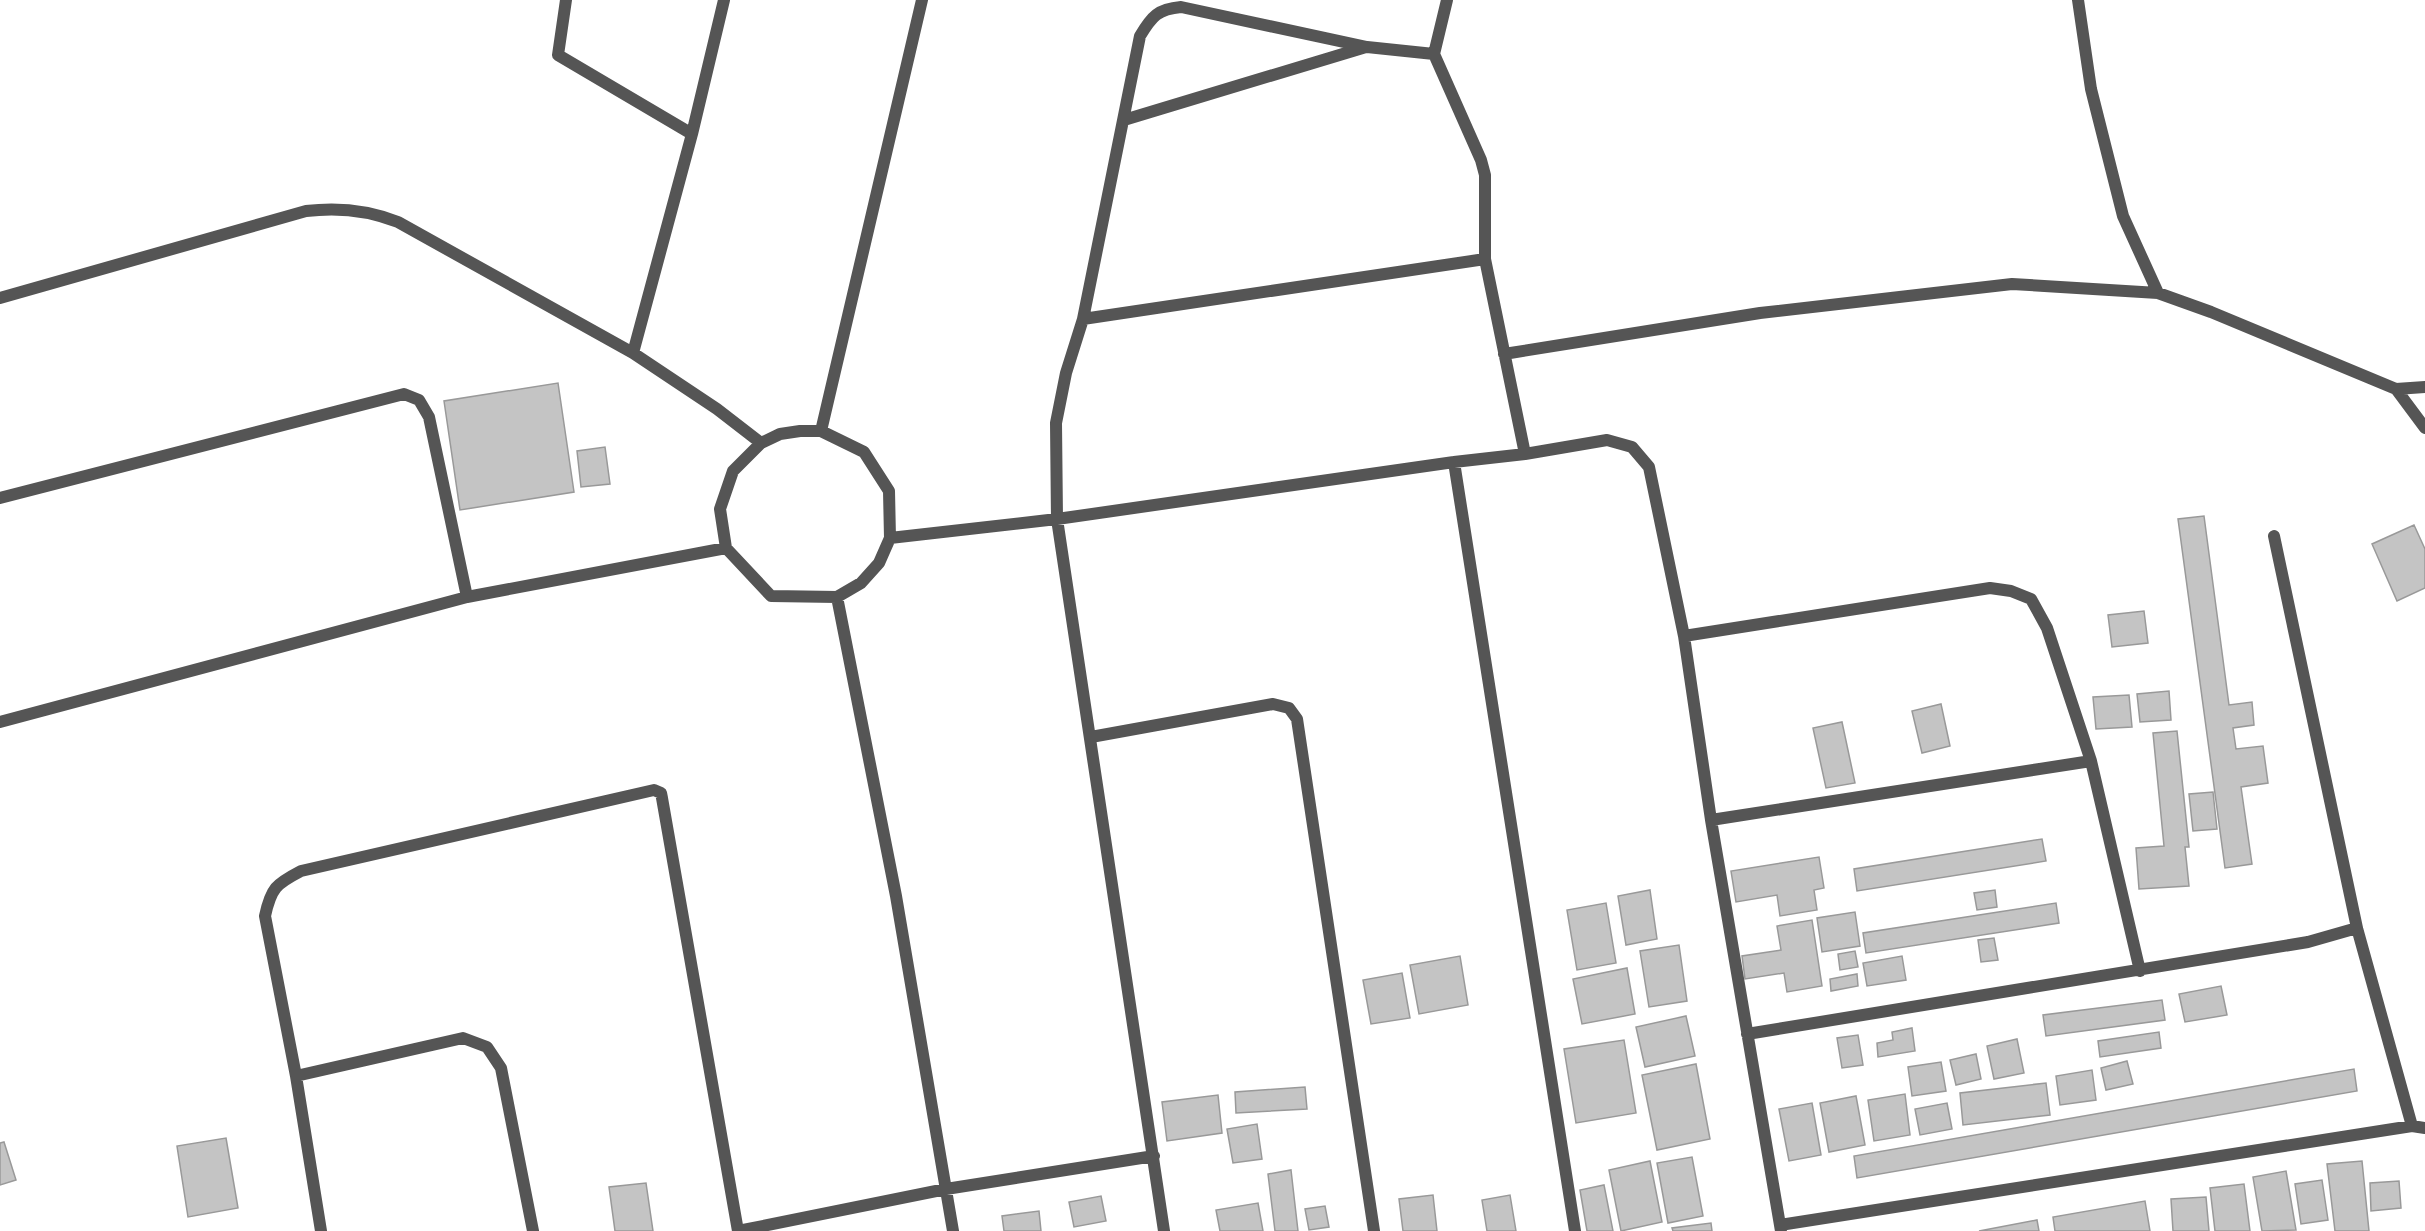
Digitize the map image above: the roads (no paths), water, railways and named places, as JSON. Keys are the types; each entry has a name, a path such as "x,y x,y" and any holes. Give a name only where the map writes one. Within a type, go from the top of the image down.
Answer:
{"street":[{"path":"566,0 558,55 692,134"},
{"path":"633,352 692,134 724,0"},
{"path":"821,431 922,0"},
{"path":"1447,0 1434,54 1481,160 1485,175 1485,260 1525,454"},
{"path":"2078,0 2091,89 2123,216 2158,293"},
{"path":"1164,1231 1058,519 1056,423 1066,373 1083,319 1140,36 1149,20 1165,9 1181,7 1367,47 1434,54"},
{"path":"1124,120 1367,47"},
{"path":"0,298 306,211 328,208 377,213 398,222 633,352 717,409 761,443"},
{"path":"1083,319 1485,260"},
{"path":"1504,354 1760,313 2012,284 2158,293 2211,312 2396,389 2425,387"},
{"path":"2396,389 2425,428"},
{"path":"0,498 404,394 418,400 429,417 467,597"},
{"path":"821,431 864,452 889,491 890,538 879,563 861,583 837,597 771,596 726,548 720,509 733,471 761,443 790,432 821,431"},
{"path":"890,538 1058,519 1454,462 1525,454 1607,440 1632,447 1649,467 1684,636 1711,820 1781,1228 2412,1126 2425,1128"},
{"path":"1454,462 1575,1231"},
{"path":"2274,536 2356,928 2412,1126"},
{"path":"0,722 467,597 726,548"},
{"path":"1684,636 1990,588 2011,591 2031,599 2047,628 2091,761 2140,971"},
{"path":"837,597 896,896 953,1231"},
{"path":"1092,737 1273,704 1289,708 1297,719 1374,1231"},
{"path":"1711,820 2091,761"},
{"path":"321,1231 296,1076 265,916 270,895 283,881 301,871 658,790 662,798 738,1231 946,1189 1154,1156"},
{"path":"1747,1034 2308,942 2356,928"},
{"path":"296,1076 463,1038 487,1047 501,1068 533,1231"}]}
